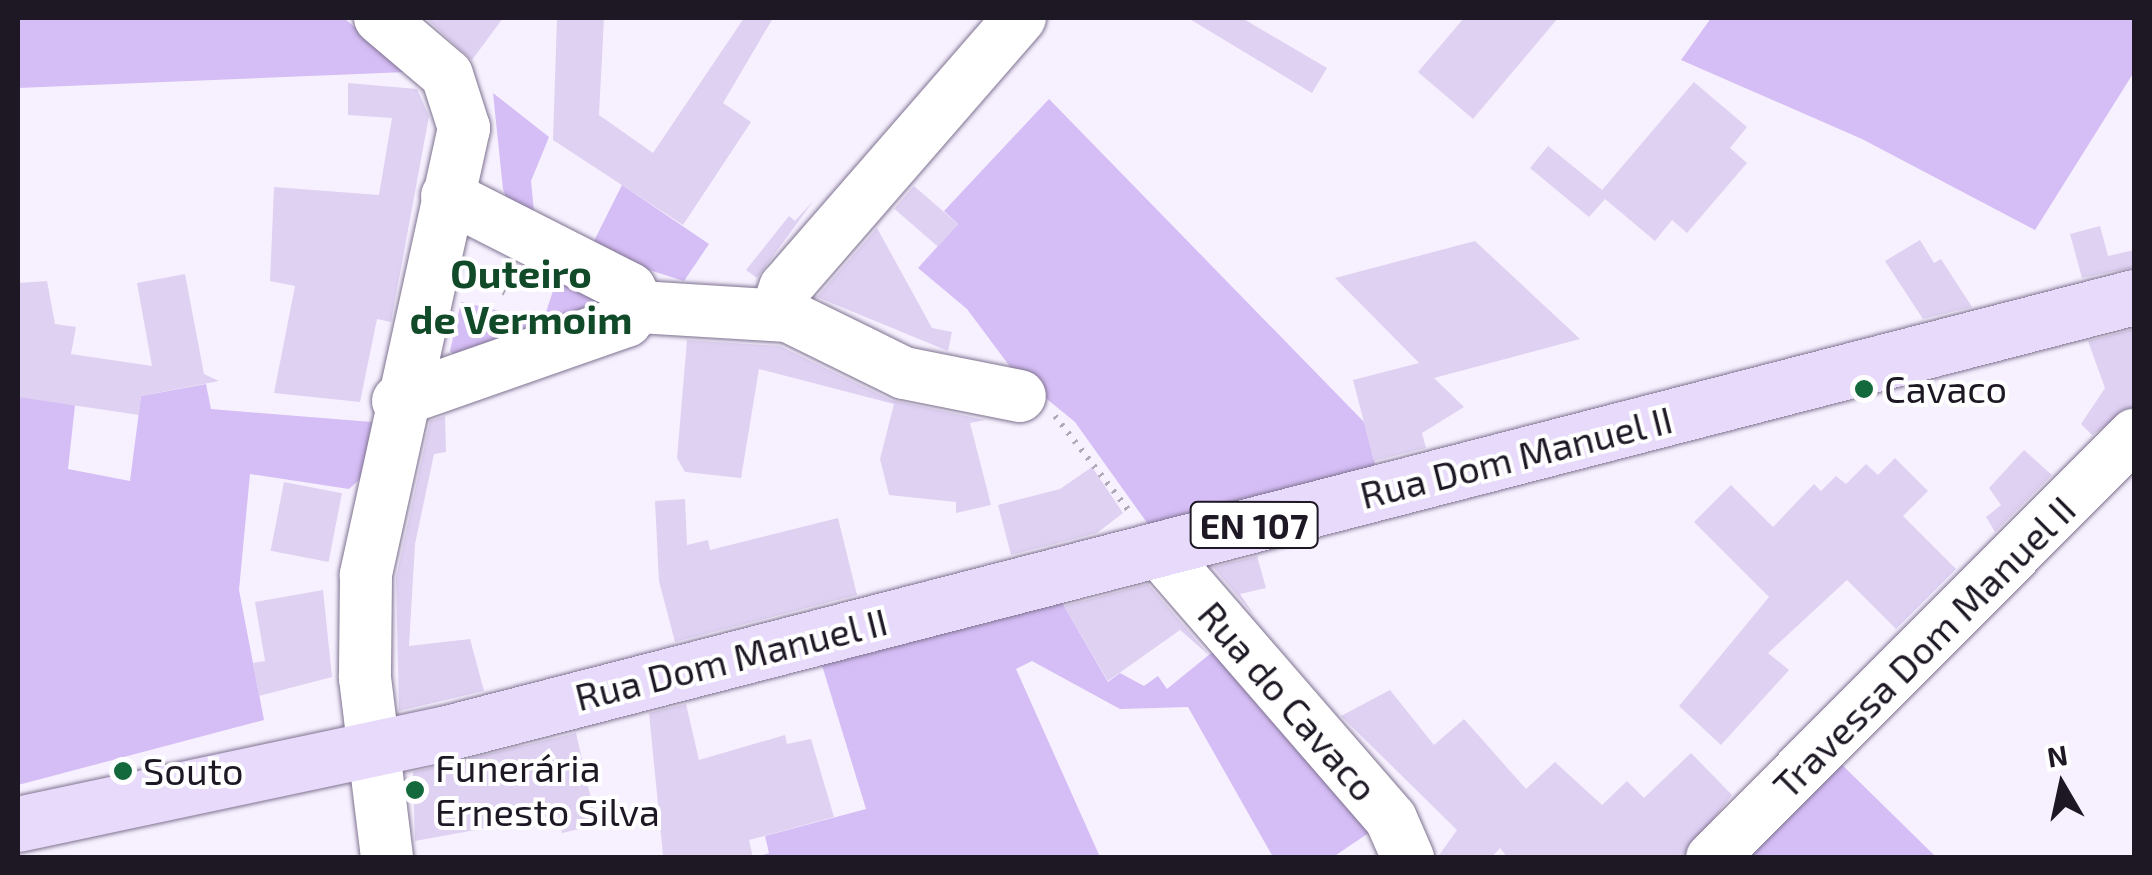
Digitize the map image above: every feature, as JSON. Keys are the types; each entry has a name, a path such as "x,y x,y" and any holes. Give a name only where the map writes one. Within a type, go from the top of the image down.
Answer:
{"main road":[{"name":"Rua Dom Manuel II","path":"373,747 1150,539 2134,297"},
{"name":"EN 107","path":"18,824 373,747"}],"street":[{"path":"380,18 447,76 460,102 464,128 398,401 366,575 373,747 387,858"},
{"path":"776,313 785,288 1020,18"},
{"path":"447,196 630,289 639,308"},
{"path":"398,401 626,321 639,308 776,313 904,373 1020,396"},
{"name":"Travessa Dom Manuel II","path":"1712,858 2134,436"},
{"name":"Rua do Cavaco","path":"1150,539 1399,838"}],"path":[{"path":"1020,396 1064,423 1150,539"}],"shaded area":[{"path":"18,18 344,18 407,72 18,88"},
{"path":"1711,18 2134,18 2134,72 2035,230 1862,139 1681,60"},
{"path":"493,93 549,137 531,181 534,211 509,205 503,189"},
{"path":"1049,99 1364,422 1376,468 1150,527 1075,422 1014,372 967,309 918,268 958,224 944,211"},
{"path":"622,185 709,244 684,281 589,251"},
{"path":"557,279 599,294 596,315 463,362 450,351 461,302 543,321"},
{"path":"206,384 211,409 372,422 362,477 349,489 250,474 239,590 264,720 18,785 18,396 75,405 68,469 130,481 141,396"},
{"path":"1060,599 1108,682 1120,673 1144,686 1158,676 1167,689 1221,645 1382,824 1333,857 1273,857 1188,707 1120,709 1032,661 1016,669 1100,857 754,858 769,853 765,836 866,809 821,662"},
{"path":"1831,754 1936,857 1731,858"}],"building":[{"path":"426,18 503,18 472,60"},
{"path":"557,18 604,18 599,115 653,153 744,18 773,18 723,103 751,122 683,225 553,140"},
{"path":"1188,18 1242,18 1327,68 1312,93"},
{"path":"1464,18 1558,18 1473,119 1418,72"},
{"path":"1694,82 1747,127 1730,148 1747,163 1687,233 1672,220 1655,241 1605,199 1589,217 1530,168 1548,146 1602,190"},
{"path":"348,83 417,89 429,116 391,322 377,319 360,402 274,393 295,286 270,281 274,187 379,195 392,118 348,115"},
{"path":"914,186 958,224 938,247 894,209"},
{"path":"814,200 757,278 746,270 789,216 795,221"},
{"path":"2100,226 2108,256 2134,250 2134,267 2082,278 2070,234"},
{"path":"877,228 932,328 952,332 948,351 817,297"},
{"path":"1920,240 1934,263 1941,259 1972,307 1923,319 1885,261"},
{"path":"1475,241 1580,339 1434,378 1464,407 1422,433 1426,448 1374,461 1353,380 1419,363 1431,375 1335,278"},
{"path":"185,274 204,374 219,381 141,396 139,415 18,397 18,283 47,281 55,324 76,327 71,354 152,366 137,283"},
{"path":"2134,329 2134,406 2092,435 2081,424 2105,388 2088,341"},
{"path":"687,340 780,346 891,400 985,420 970,423 991,505 956,513 956,502 889,495 880,459 894,404 759,369 741,478 685,472 677,458"},
{"path":"445,416 446,452 434,454 415,544 409,646 470,639 484,691 399,711 396,578 430,421"},
{"path":"2024,450 2052,475 1995,532 1986,517 2001,505 1989,488"},
{"path":"1895,458 1928,491 1903,516 1956,569 1896,629 1847,580 1768,653 1789,670 1721,745 1679,706 1769,597 1694,522 1731,485 1773,527 1814,484 1821,491 1836,476 1846,484 1866,464 1878,475"},
{"path":"1092,467 1123,513 1097,533 1011,555 998,505 1060,489"},
{"path":"284,482 342,493 329,562 271,551"},
{"path":"685,499 687,545 708,540 710,550 838,518 857,595 675,642 659,581 655,501"},
{"path":"1257,556 1266,588 1240,594 1254,615 1213,567"},
{"path":"1148,584 1209,655 1180,630 1108,681 1064,606"},
{"path":"323,590 332,677 259,696 253,663 265,661 255,602"},
{"path":"1390,690 1434,745 1464,719 1526,789 1555,762 1602,805 1627,781 1644,798 1691,753 1732,795 1683,858 1508,858 1500,848 1491,858 1437,858 1457,830 1341,716"},
{"path":"686,704 699,760 785,735 787,744 811,739 834,817 749,840 753,858 663,855 649,713"},
{"path":"576,733 597,825 562,833 558,815 415,841 413,772"}],"place":[{"name":"Cavaco","path":"1864,389"},
{"name":"Souto","path":"123,771"},
{"name":"Funerária Ernesto Silva","path":"415,790"}],"district":[{"name":"Outeiro de Vermoim","path":"521,295"}]}
